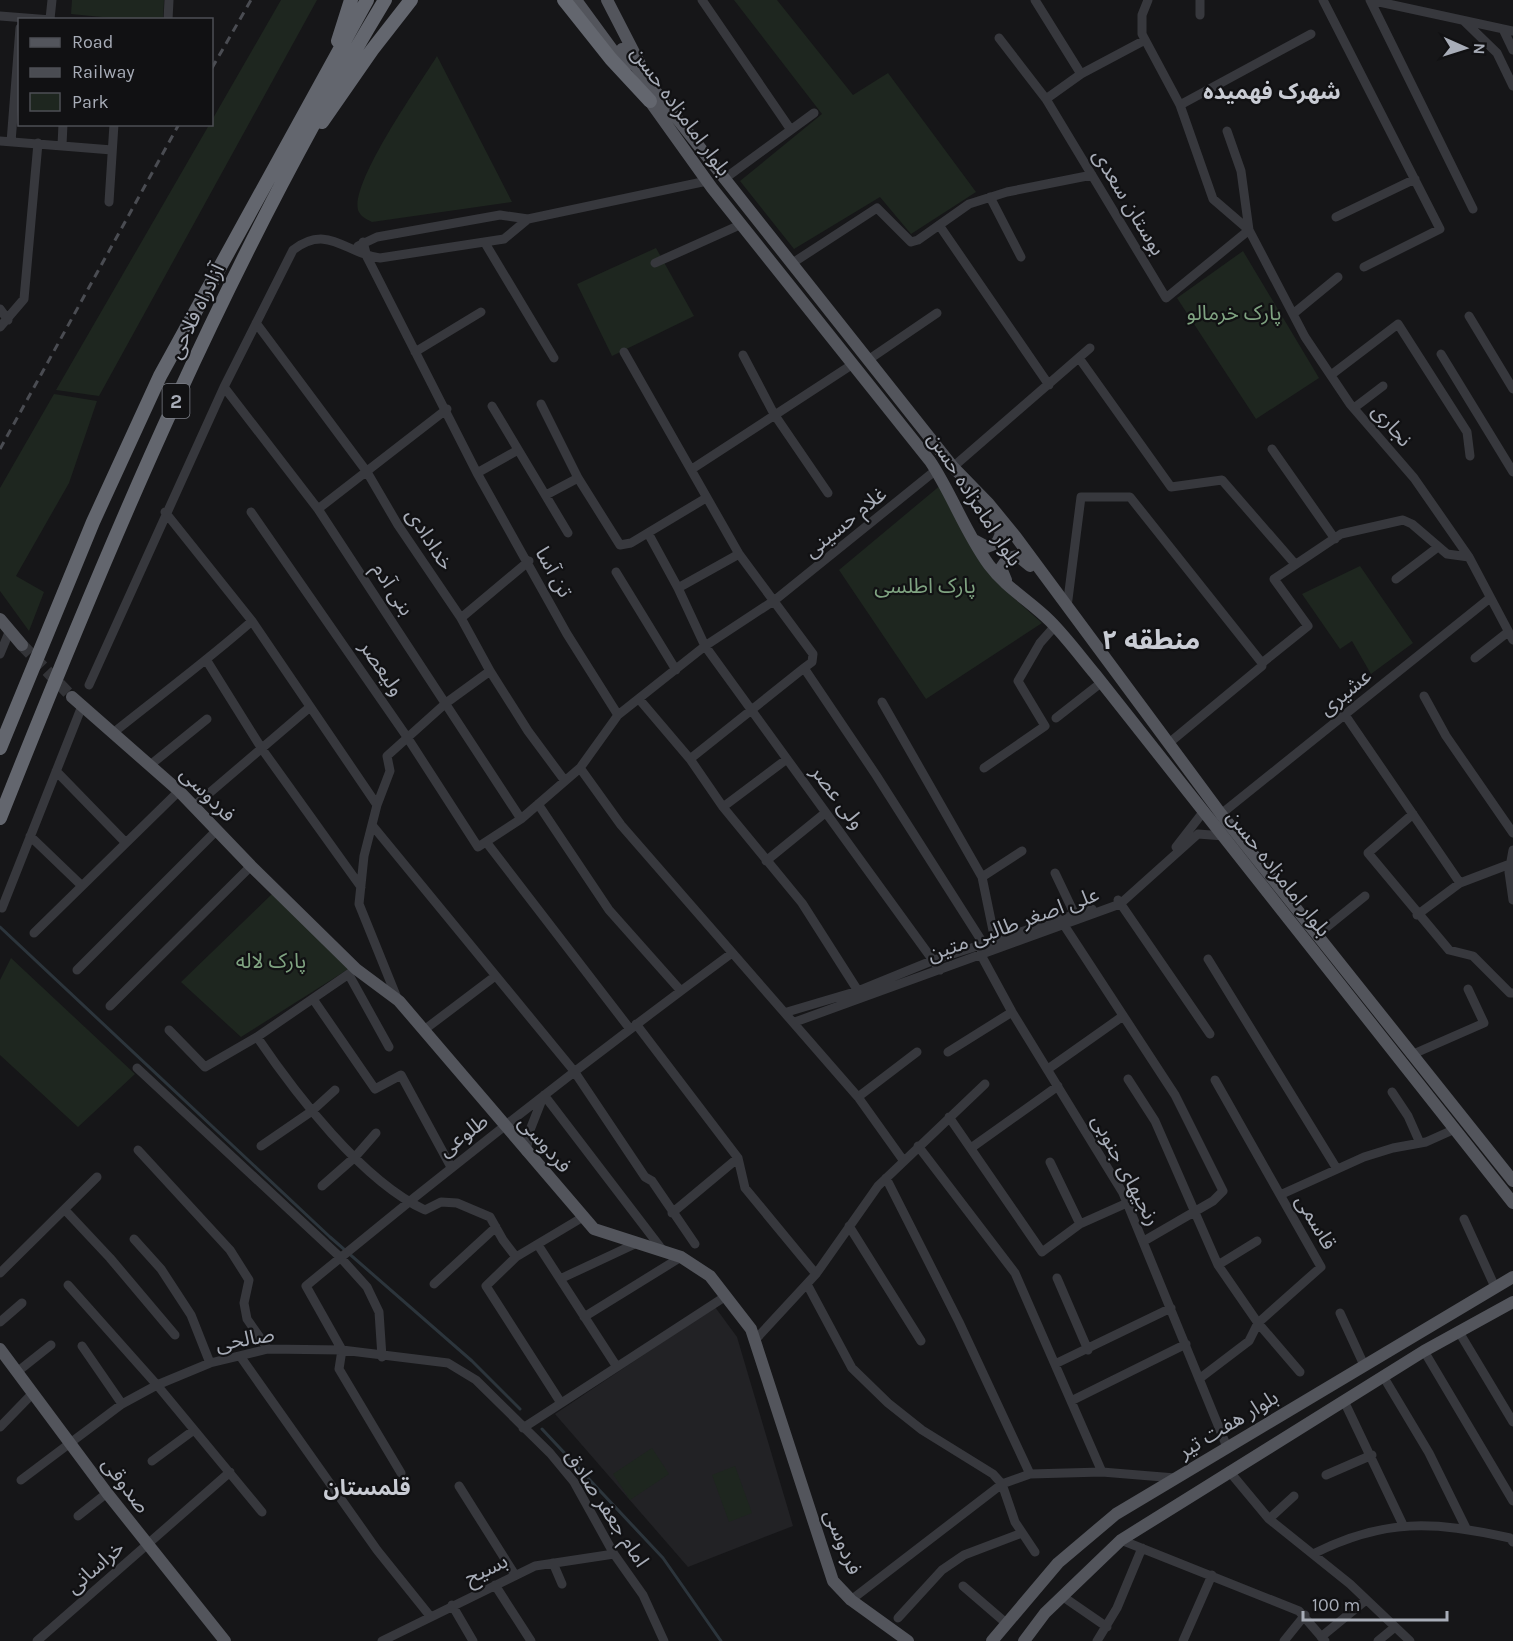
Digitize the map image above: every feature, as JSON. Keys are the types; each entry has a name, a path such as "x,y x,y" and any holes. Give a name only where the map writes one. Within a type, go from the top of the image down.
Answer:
{"highway":[{"path":"330,68 351,0"},
{"name":"آزادراه فلاحی","path":"0,748 93,522 160,376 367,0"},
{"name":"آزادراه فلاحی","path":"0,818 119,527 206,337 302,147 385,0"},
{"path":"302,147 411,0"},
{"path":"564,0 611,59 650,101"}],"main road":[{"name":"بلوار امامزاده حسن","path":"576,0 707,181 936,470 948,488 971,537 990,566 1013,592 1055,626 1224,836 1378,1022 1412,1055 1513,1181"},
{"name":"بلوار امامزاده حسن","path":"583,0 953,467 989,504 1221,814 1317,935 1455,1129 1513,1203"},
{"path":"607,0 648,84"},
{"path":"971,537 987,547 999,540 999,524 989,504"},
{"path":"1013,592 1001,571 1002,565 1008,558 1018,556 1045,579"},
{"path":"0,618 22,645"},
{"name":"فردوسی","path":"72,697 179,791 352,972 399,1001 594,1229 681,1257 710,1276 751,1329 833,1581 851,1600 908,1641"},
{"name":"بلوار هفت تیر","path":"992,1641 1058,1563 1116,1514 1513,1277"},
{"name":"بلوار هفت تیر","path":"1024,1641 1062,1596 1121,1540 1424,1351 1513,1302"},
{"name":"صدوقی","path":"0,1348 107,1493 225,1641"},
{"path":"1322,1390 1318,1405 1332,1407"},
{"path":"1285,1412 1299,1417 1295,1430"}],"street":[{"path":"51,18 52,0"},
{"path":"168,18 169,0"},
{"path":"702,0 791,130"},
{"path":"1035,0 1081,74"},
{"name":"نجاری","path":"1148,0 1142,15 1142,34 1179,105 1213,199 1249,230"},
{"path":"1200,0 1200,15"},
{"path":"1323,0 1440,229 1364,267"},
{"path":"1370,0 1508,30 1513,50"},
{"path":"1370,0 1473,209"},
{"path":"0,16 20,18"},
{"path":"1462,20 1497,53 1513,86"},
{"path":"1179,105 1311,34"},
{"name":"بوستان سعدی","path":"999,38 1046,99 1166,298 1249,230"},
{"path":"1046,99 1081,74 1145,40"},
{"path":"11,142 18,53"},
{"path":"724,179 814,113"},
{"path":"62,146 63,126"},
{"path":"109,202 114,126"},
{"name":"نجاری","path":"1227,131 1241,171 1249,230 1293,314 1354,408 1414,478 1469,557 1510,636"},
{"path":"0,141 112,150"},
{"path":"0,327 24,299 38,143"},
{"path":"791,264 877,208 911,242 918,240 969,204 990,197 1092,175"},
{"path":"1336,217 1415,179"},
{"path":"353,249 377,237 500,215 528,219 707,181"},
{"path":"990,197 1021,257"},
{"path":"89,685 165,512 224,387 293,250 302,243 327,239 340,242 367,257 380,258 504,239 528,219"},
{"path":"655,263 742,224"},
{"path":"939,225 1049,385"},
{"path":"363,242 367,257"},
{"path":"485,243 554,358"},
{"name":"تن آسا","path":"367,257 415,352 447,408 477,473 529,561 582,659 618,715"},
{"path":"1293,314 1338,277"},
{"path":"0,309 8,320"},
{"path":"415,352 481,312"},
{"path":"868,360 937,313"},
{"path":"1469,316 1513,389"},
{"name":"خدادادی","path":"256,322 367,471 398,525 461,618 489,671 565,782"},
{"path":"1331,375 1398,324 1467,432 1470,456"},
{"path":"953,467 1090,348"},
{"path":"624,352 739,554 813,654 812,662 690,759"},
{"path":"1441,354 1509,454 1513,472"},
{"path":"743,355 774,414 828,493"},
{"path":"1079,358 1171,487 1222,480 1295,564"},
{"path":"692,469 853,364"},
{"path":"1354,408 1383,386"},
{"name":"بنی آدم","path":"224,387 318,509 521,819"},
{"path":"541,404 578,477 620,545 631,543 706,498"},
{"path":"492,406 568,532"},
{"path":"318,509 447,408"},
{"path":"1272,449 1335,539"},
{"path":"477,473 518,450"},
{"name":"غلام حسینی","path":"618,715 705,646 775,600 936,470"},
{"path":"546,495 578,477"},
{"path":"1067,607 1080,496 1130,497 1262,663"},
{"path":"165,512 252,621 377,805"},
{"name":"ولیعصر","path":"251,512 483,845 633,1026 738,1158"},
{"path":"1168,743 1308,626 1274,579 1341,534 1403,520 1447,554 1469,557"},
{"name":"ولی عصر","path":"648,533 678,588 705,646 825,813 855,849 940,970"},
{"path":"1396,579 1438,547"},
{"path":"678,588 739,554"},
{"path":"461,618 529,561"},
{"path":"616,572 676,670"},
{"name":"عشیری","path":"1221,814 1490,598"},
{"path":"118,729 207,661 252,621"},
{"path":"984,768 1045,726 1018,681 1040,643 1055,626"},
{"path":"0,654 10,630"},
{"path":"1475,658 1510,636"},
{"path":"207,661 262,749 361,887"},
{"path":"804,668 876,775 983,944 981,955"},
{"path":"399,1001 359,904 364,856 377,805 390,771 387,756 446,703 489,671"},
{"path":"1056,718 1102,682"},
{"path":"1424,696 1446,736 1513,833"},
{"path":"639,699 690,759 723,807 765,861 802,903 860,995"},
{"path":"882,702 982,877 995,945"},
{"path":"2,908 82,706"},
{"path":"193,807 310,707"},
{"path":"483,845 521,819 580,768 618,715"},
{"path":"1345,715 1460,883"},
{"path":"149,766 207,719"},
{"path":"723,807 787,759"},
{"path":"580,768 621,825 732,954 787,1012 824,1060 858,1097 903,1160"},
{"path":"56,771 126,843"},
{"path":"34,933 179,791"},
{"path":"538,804 609,910 681,992"},
{"name":"علی اصغر طالبی متین","path":"1063,923 1076,915 1119,902 1175,849 1204,811"},
{"path":"765,861 825,813"},
{"path":"1413,814 1368,853 1417,915 1449,950 1473,956 1510,993 1513,993"},
{"path":"372,825 494,977 574,1071 645,1177 652,1181 695,1244"},
{"path":"76,970 217,830"},
{"name":"علی اصغر طالبی متین","path":"787,1012 860,995 940,970 981,955 995,945 1119,902 1198,834 1224,836"},
{"path":"30,836 81,885"},
{"path":"1513,850 1509,872 1513,900"},
{"path":"982,877 1022,851"},
{"path":"1417,915 1460,883 1510,864"},
{"path":"110,1006 250,866"},
{"path":"1056,873 1076,915"},
{"path":"1317,935 1365,896"},
{"path":"1119,902 1210,1034"},
{"path":"1063,923 1175,1095 1223,1191 1195,1211 1144,1241"},
{"name":"علی اصغر طالبی متین","path":"795,1022 860,995 934,960 983,944 995,945"},
{"name":"طلوعی","path":"342,1350 306,1286 406,1202 574,1071 732,954"},
{"name":"رنجیهای جنوبی","path":"981,955 1012,1012 1127,1203 1227,1447"},
{"path":"1208,959 1337,1169"},
{"path":"169,1030 205,1067 257,1036 352,972 389,1047"},
{"path":"424,1030 494,977"},
{"path":"1412,1055 1484,1023 1468,989"},
{"path":"313,999 375,1089 401,1075 451,1167"},
{"path":"948,1052 1012,1012"},
{"path":"1048,1069 1123,1016"},
{"path":"257,1036 312,1111 355,1157 406,1202 425,1210 441,1202 457,1203 490,1216 516,1257"},
{"path":"858,1097 917,1052"},
{"path":"137,1068 340,1257 367,1287 379,1312 382,1357"},
{"path":"1128,1079 1155,1121 1218,1265 1258,1323 1300,1372"},
{"name":"قاسمی","path":"1199,1379 1249,1341 1258,1323 1321,1267 1215,1080"},
{"path":"755,1340 816,1274 886,1178 985,1084"},
{"path":"971,1149 1058,1086"},
{"path":"261,1146 312,1111 335,1090"},
{"path":"1392,1092 1408,1116 1420,1143"},
{"path":"526,1152 530,1130 544,1095"},
{"path":"544,1095 664,1252"},
{"path":"949,1117 1042,1252 1080,1224 1127,1203"},
{"path":"1280,1195 1337,1169 1393,1148 1420,1143 1455,1129"},
{"path":"322,1186 355,1157 376,1133"},
{"path":"918,1146 1015,1273 1102,1472"},
{"path":"138,1150 230,1250 249,1280 244,1303 247,1319 268,1349"},
{"path":"672,1213 738,1158 745,1188 816,1274"},
{"path":"1050,1162 1080,1224"},
{"path":"0,1273 97,1177"},
{"path":"886,1178 959,1322 1030,1474"},
{"path":"65,1210 111,1258 175,1335"},
{"path":"561,1403 486,1286 516,1257 583,1217"},
{"path":"1464,1219 1496,1287"},
{"path":"849,1226 921,1341"},
{"path":"434,1284 496,1227"},
{"path":"134,1239 161,1269 191,1315 210,1364"},
{"path":"1218,1265 1257,1241"},
{"path":"560,1279 636,1243"},
{"path":"538,1245 617,1367"},
{"path":"585,1317 681,1257"},
{"path":"1057,1278 1088,1350"},
{"path":"807,1284 852,1368 888,1403 922,1430 993,1474 1002,1484 1015,1522 1035,1552"},
{"path":"68,1285 157,1385 262,1512"},
{"path":"524,1428 726,1296"},
{"path":"0,1322 22,1303"},
{"path":"1055,1364 1088,1350 1170,1308"},
{"path":"1340,1313 1364,1365"},
{"path":"1459,1332 1513,1422"},
{"path":"1071,1401 1186,1344"},
{"path":"17,1372 51,1345"},
{"path":"82,1346 122,1404"},
{"name":"صالحی","path":"21,1480 122,1404 157,1385 210,1364 268,1349 342,1350 382,1357 448,1363"},
{"path":"342,1350 339,1369 401,1473"},
{"path":"1424,1351 1513,1502"},
{"path":"240,1356 377,1550 430,1616"},
{"name":"امام جعفر صادق","path":"448,1363 476,1380 550,1453 574,1482 614,1554 643,1595 664,1641"},
{"path":"1383,1376 1430,1453 1466,1528"},
{"path":"1,1425 33,1393"},
{"path":"1344,1401 1372,1455 1403,1525"},
{"path":"152,1461 194,1430"},
{"path":"1326,1475 1372,1455"},
{"path":"1229,1471 1269,1520 1313,1554 1410,1641"},
{"name":"خراسانی","path":"37,1641 230,1472"},
{"path":"851,1600 1002,1484 1030,1474 1102,1472 1175,1478"},
{"path":"459,1486 515,1575"},
{"path":"78,1516 107,1493"},
{"path":"1269,1520 1294,1496"},
{"path":"1313,1554 1370,1531 1403,1525 1466,1528 1512,1538"},
{"path":"898,1618 942,1570 964,1555 1022,1533"},
{"path":"1121,1540 1212,1575 1305,1615 1323,1639 1366,1600"},
{"path":"1097,1641 1107,1627 1142,1548"},
{"name":"بسیح","path":"385,1640 535,1566 614,1554"},
{"path":"553,1563 562,1584"},
{"path":"1183,1641 1212,1575"},
{"path":"495,1585 531,1641"},
{"path":"963,1586 1006,1623"},
{"path":"1062,1596 1107,1627"},
{"path":"452,1605 473,1641"},
{"path":"1284,1641 1305,1615"},
{"path":"1378,1641 1395,1627"}],"shaded area":[{"path":"715,1307 737,1337 793,1526 688,1567 555,1414"}],"green space":[{"path":"72,0 164,0 163,18 112,18 71,14"},
{"path":"281,0 317,0 99,396 56,390 208,126 213,126 213,118"},
{"path":"734,0 777,0 853,95 888,73 976,192 911,234 880,197 794,249 740,181 822,114"},
{"path":"437,56 512,202 372,222 362,216 358,210 359,196 365,178 388,133"},
{"path":"656,248 694,316 612,356 577,284"},
{"name":"پارک خرمالو","path":"1243,251 1319,378 1256,419 1177,298"},
{"path":"54,394 97,401 69,483 16,576 44,592 29,631 0,591 0,488"},
{"name":"پارک اطلسی","path":"942,484 962,529 998,584 1042,623 926,699 839,570"},
{"path":"1360,566 1413,643 1371,674 1352,641 1340,649 1302,594"},
{"name":"پارک لاله","path":"272,894 350,968 241,1037 181,982"},
{"path":"11,958 135,1074 78,1127 0,1055 0,980"},
{"path":"652,1448 669,1474 630,1500 613,1474"},
{"path":"735,1466 752,1513 729,1522 712,1475"}],"waterway":[{"path":"0,927 330,1237 472,1361 520,1409"},
{"path":"542,1429 663,1558 721,1641"}],"tunnel":[{"path":"22,645 72,697"}],"railway":[{"path":"213,66 251,0"},
{"path":"0,449 178,126"}],"district":[{"name":"شهرک فهمیده","path":"1272,92"},
{"name":"منطقه ۲","path":"1151,640"},
{"name":"قلمستان","path":"367,1488"}]}
